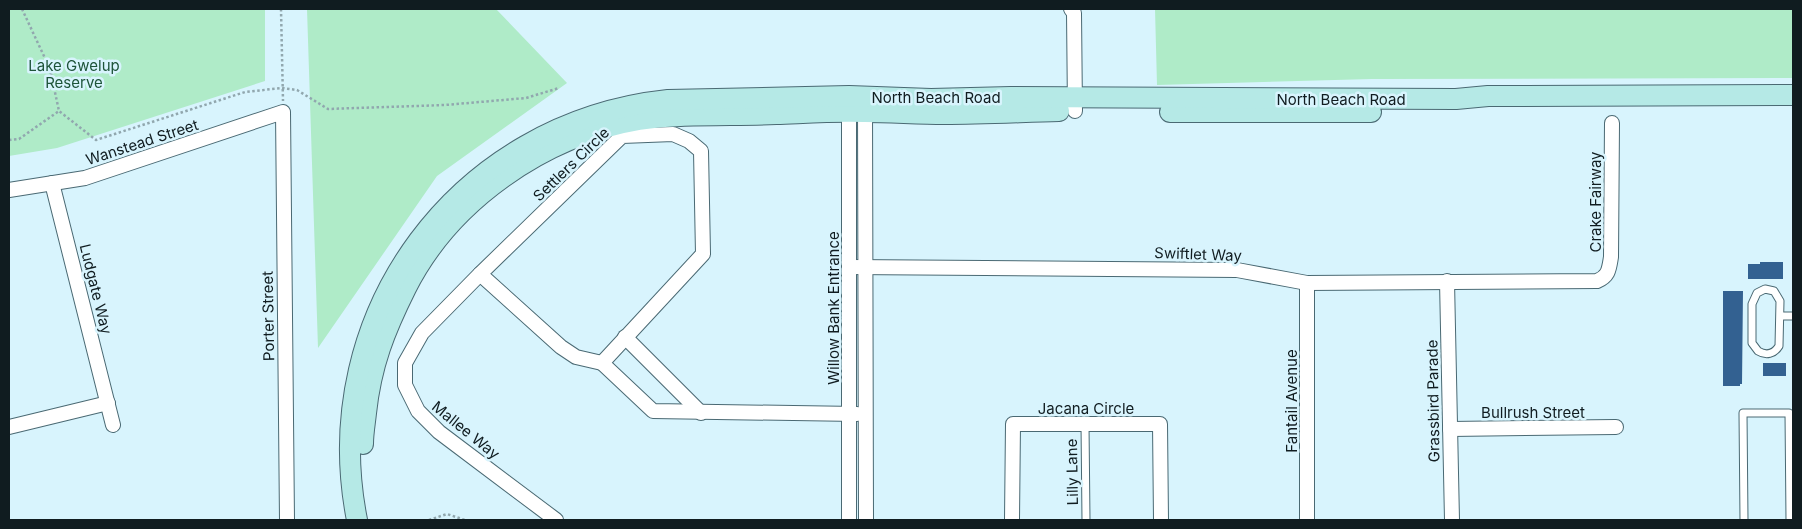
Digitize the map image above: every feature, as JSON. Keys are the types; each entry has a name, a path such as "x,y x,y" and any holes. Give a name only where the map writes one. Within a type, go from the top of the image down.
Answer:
{"main road":[{"name":"North Beach Road","path":"1075,105 1456,99 1488,96 1793,95"},
{"name":"North Beach Road","path":"370,520 364,488 363,436 371,381 383,336 415,270 427,251 469,206 486,191 517,169 555,147 574,138 618,125 639,120 692,115 770,114 857,104 931,99 1324,113 1793,107"},
{"name":"North Beach Road","path":"357,520 350,441 357,377 364,348 374,320 399,268 413,246 455,198 500,162 553,130 608,111 668,100 857,104"}],"street":[{"path":"1071,9 1074,13 1075,105"},
{"path":"857,104 866,267 866,520"},
{"name":"Willow Bank Entrance","path":"850,520 850,267 857,104"},
{"name":"Wanstead Street","path":"9,190 85,178 283,112"},
{"name":"Porter Street","path":"283,112 287,520"},
{"name":"Crake Fairway","path":"1604,278 1609,270 1611,258 1612,124"},
{"name":"Settlers Circle","path":"480,274 622,136 673,134 689,140 701,151 703,254 602,363"},
{"name":"Ludgate Way","path":"52,183 113,424"},
{"name":"Swiftlet Way","path":"850,267 1237,270 1307,282 1590,281 1604,278"},
{"path":"480,274 561,347 576,357 602,363 653,411 866,414"},
{"name":"Mallee Way","path":"480,274 422,334 405,363 405,385 418,411 440,432 556,520"},
{"name":"Grassbird Parade","path":"1447,281 1452,520"},
{"name":"Fantail Avenue","path":"1307,282 1307,520"},
{"path":"625,337 701,413"},
{"path":"9,426 108,403"},
{"name":"Jacana Circle","path":"1012,520 1012,424 1160,424 1161,520"},
{"name":"Bullrush Street","path":"1450,429 1616,427"}],"lane":[{"path":"1765,289 1774,291 1780,301 1780,316 1780,338 1777,349 1768,354 1758,351 1752,342 1752,304 1757,293 1765,289"},
{"path":"1780,316 1793,316"},
{"path":"1744,520 1743,414 1789,413 1790,520"},
{"name":"Lilly Lane","path":"1085,424 1086,520"}],"path":[{"path":"22,9 50,70 59,111 96,140 245,92 282,88 297,90 328,109 445,105 526,98 559,88"},
{"path":"281,9 282,88"},
{"path":"9,140 19,139 59,111"},
{"path":"429,520 447,514 465,520"}],"green space":[{"name":"Lake Gwelup Reserve","path":"9,9 265,9 265,81 57,148 9,156"},
{"path":"307,9 496,9 567,83 437,176 318,348"},
{"path":"1155,9 1793,9 1793,78 1372,79 1157,85"}],"building":[{"path":"1760,262 1783,262 1783,279 1748,279 1748,264 1760,264"},
{"path":"1723,291 1743,291 1742,384 1740,386 1723,386"},
{"path":"1763,363 1786,363 1786,376 1763,376"}]}
